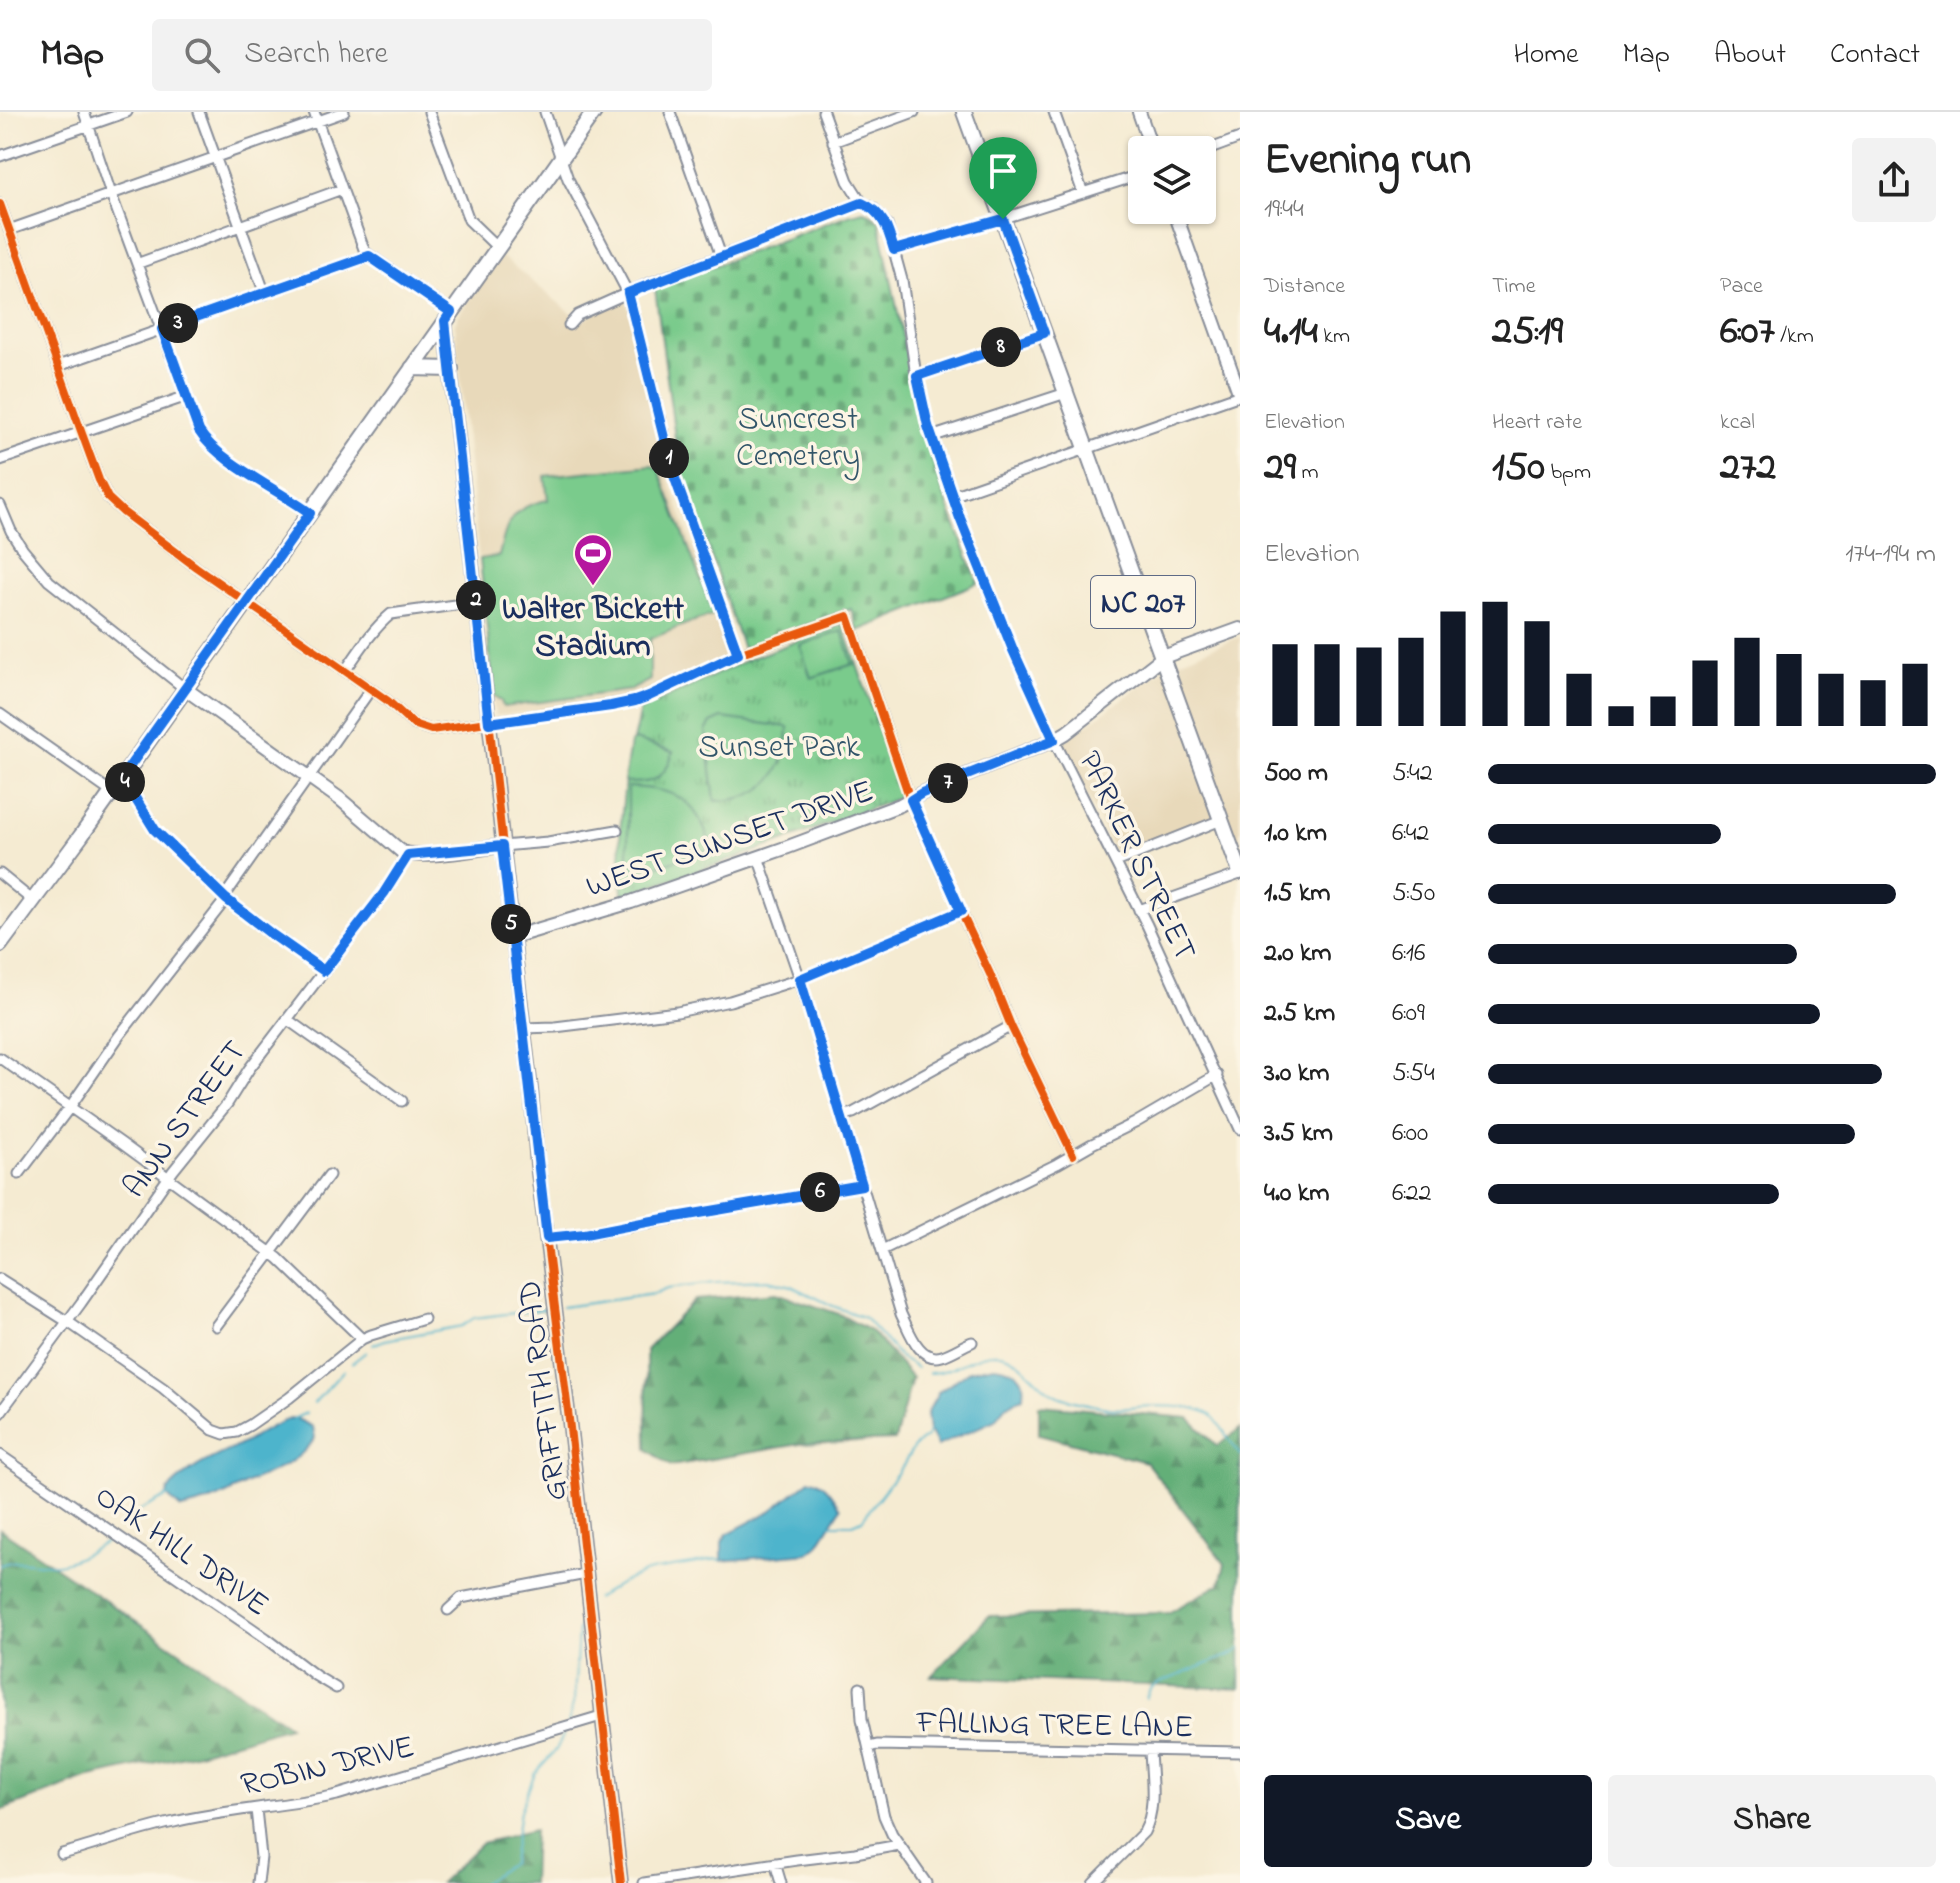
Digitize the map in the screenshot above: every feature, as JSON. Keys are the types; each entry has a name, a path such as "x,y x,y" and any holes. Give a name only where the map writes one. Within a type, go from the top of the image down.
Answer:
{"main road":[{"path":"0,945 594,112"},
{"name":"NC 207","path":"964,112 1240,873"},
{"path":"412,368 451,369"}],"street":[{"path":"84,112 111,194 199,431 205,441 237,465 310,513"},
{"path":"0,156 127,112"},
{"path":"199,112 265,294"},
{"path":"0,238 316,117 344,112"},
{"path":"429,112 469,220 498,248"},
{"path":"545,112 568,179 628,293 672,470 738,654"},
{"path":"670,112 721,256"},
{"name":"PARKER STREET","path":"823,112 848,181 862,203 873,208 887,225 902,280 917,376 931,437 1013,650 1139,910 1240,1129"},
{"path":"833,142 914,112"},
{"path":"1054,112 1083,193"},
{"path":"1139,112 1147,136"},
{"path":"316,117 365,252 448,316"},
{"path":"1216,147 1240,138"},
{"path":"894,250 1128,179"},
{"path":"139,263 342,189"},
{"path":"569,325 578,315 628,293 862,203"},
{"path":"0,204 108,498 246,602 371,689 413,724 431,730 635,701 738,654 848,616 911,800 1011,1026 1073,1155"},
{"path":"952,496 1240,395 1179,224"},
{"path":"58,366 369,256"},
{"name":"GRIFFITH ROAD","path":"448,316 502,846 621,1883"},
{"path":"917,376 1044,333"},
{"path":"931,437 1066,393"},
{"path":"0,460 187,396"},
{"path":"0,505 23,550 49,581 184,688 362,816 391,844 408,855 548,842 617,830"},
{"path":"345,671 368,638 391,614 476,602"},
{"name":"WEST SUNSET DRIVE","path":"513,937 631,902 758,857 911,800 1054,740 1163,657 1240,629"},
{"path":"19,1174 119,1036 225,898 371,689"},
{"path":"0,714 111,792"},
{"path":"122,777 155,830 225,898 324,971"},
{"path":"1116,862 1221,820"},
{"name":"ANN STREET","path":"0,1413 169,1178 384,893 408,855"},
{"path":"758,857 800,979 901,1314 911,1335 932,1357 972,1342"},
{"path":"1139,910 1240,873"},
{"path":"0,874 32,900"},
{"path":"523,1028 677,1012 730,1001 800,979 961,911"},
{"path":"288,1020 402,1101"},
{"path":"842,1116 853,1113 1011,1026"},
{"path":"0,1058 271,1253 362,1339"},
{"path":"882,1250 1025,1181 1217,1075"},
{"path":"216,1326 329,1175"},
{"path":"547,1238 862,1185"},
{"path":"0,1279 68,1321 163,1388 213,1430 229,1434 243,1429 289,1398 362,1339 424,1319"},
{"name":"OAK HILL DRIVE","path":"0,1455 336,1688"},
{"path":"448,1610 461,1598 586,1574"},
{"path":"860,1688 862,1719 884,1816 892,1834 926,1883"},
{"name":"ROBIN DRIVE","path":"62,1854 173,1822 301,1804 337,1795 601,1716"},
{"name":"FALLING TREE LANE","path":"869,1747 1240,1752"},
{"path":"1093,1883 1144,1832 1149,1822 1153,1800 1150,1751"},
{"path":"256,1809 261,1857 258,1883"},
{"path":"644,1883 899,1845"},
{"path":"775,1863 781,1883"}],"shaded area":[{"path":"501,256 582,322 626,299 663,466 733,654 632,699 495,716 455,324"},
{"path":"1240,637 1240,859 1224,815 1118,858 1062,743 1171,664"}],"green space":[{"name":"Suncrest Cemetery","path":"863,211 879,221 921,425 978,583 858,631 851,609 743,649 674,449 676,445 655,288"},
{"name":"Walter Bickett Stadium","path":"652,465 659,470 714,615 650,639 650,680 631,690 503,707 494,695 480,559 499,556 508,525 518,512 548,500 545,476"},
{"name":"Sunset Park","path":"843,624 901,792 898,798 737,858 622,895 620,832 626,771 640,710 749,659"},
{"path":"842,631 853,664 811,678 800,645"},
{"path":"722,718 788,727 787,744 783,759 770,782 747,796 715,801 706,731 711,723"},
{"path":"635,740 673,752 666,769 656,779 642,783 624,782 630,743"},
{"path":"628,787 660,790 683,800 699,818 712,849 640,871 628,863"},
{"path":"776,1293 839,1314 872,1332 912,1378 895,1440 800,1444 671,1466 647,1449 646,1350 695,1300"},
{"path":"1039,1405 1189,1418 1217,1446 1240,1429 1240,1689 931,1676 989,1616 1168,1613 1220,1584 1225,1564 1146,1462 1039,1434"},
{"path":"0,1529 289,1726 198,1753 86,1778 0,1811"},
{"path":"534,1830 532,1883 440,1883 482,1843"}],"water":[{"path":"994,1366 1019,1375 1023,1382 1023,1397 1005,1406 995,1420 937,1446 929,1431 927,1413 939,1392 969,1371"},
{"path":"295,1418 313,1427 315,1438 309,1447 284,1466 196,1506 181,1509 167,1496 168,1490 201,1464 272,1426"},
{"path":"810,1480 824,1486 841,1508 817,1546 808,1553 722,1561 722,1542 727,1534 771,1511"}],"waterway":[{"path":"562,1307 654,1294 668,1288 769,1280 792,1286 865,1318 902,1359 917,1368"},
{"path":"373,1345 384,1340 462,1326 474,1318 547,1309"},
{"path":"352,1363 366,1352"},
{"path":"929,1373 947,1370 991,1354 1008,1356 1022,1365 1047,1390 1067,1399 1113,1409 1165,1406 1206,1412 1218,1422 1240,1455"},
{"path":"314,1403 344,1370"},
{"path":"293,1419 306,1413"},
{"path":"831,1524 853,1524 862,1520 913,1448 929,1431"},
{"path":"139,1511 168,1496"},
{"path":"0,1565 15,1562 63,1563 109,1540"},
{"path":"596,1599 647,1572 721,1560"},
{"path":"568,1724 574,1701 578,1630 585,1612"},
{"path":"1146,1698 1150,1689 1159,1683 1240,1649"},
{"path":"482,1883 512,1863 520,1811 532,1781 556,1750 566,1730"}],"cycle path":[{"path":"0,204 108,498 196,567 388,701 413,724 431,730 635,701 738,654 848,616 914,811 1073,1155"},
{"path":"445,321 537,1164 621,1883"}],"place":[{"name":"Walter Bickett Stadium","path":"593,587"}],"route":[{"path":"862,203 873,208 887,225 894,250 1003,219 1044,333 917,376 928,426 960,518 1013,650 1054,740 911,800 961,911 800,979 862,1185 547,1238 502,846 408,855 384,893 324,971 226,899 155,830 122,777 310,513 205,441 162,329 369,256 451,312 445,321 489,723 635,701 738,654 672,470 628,293 862,203"}]}
